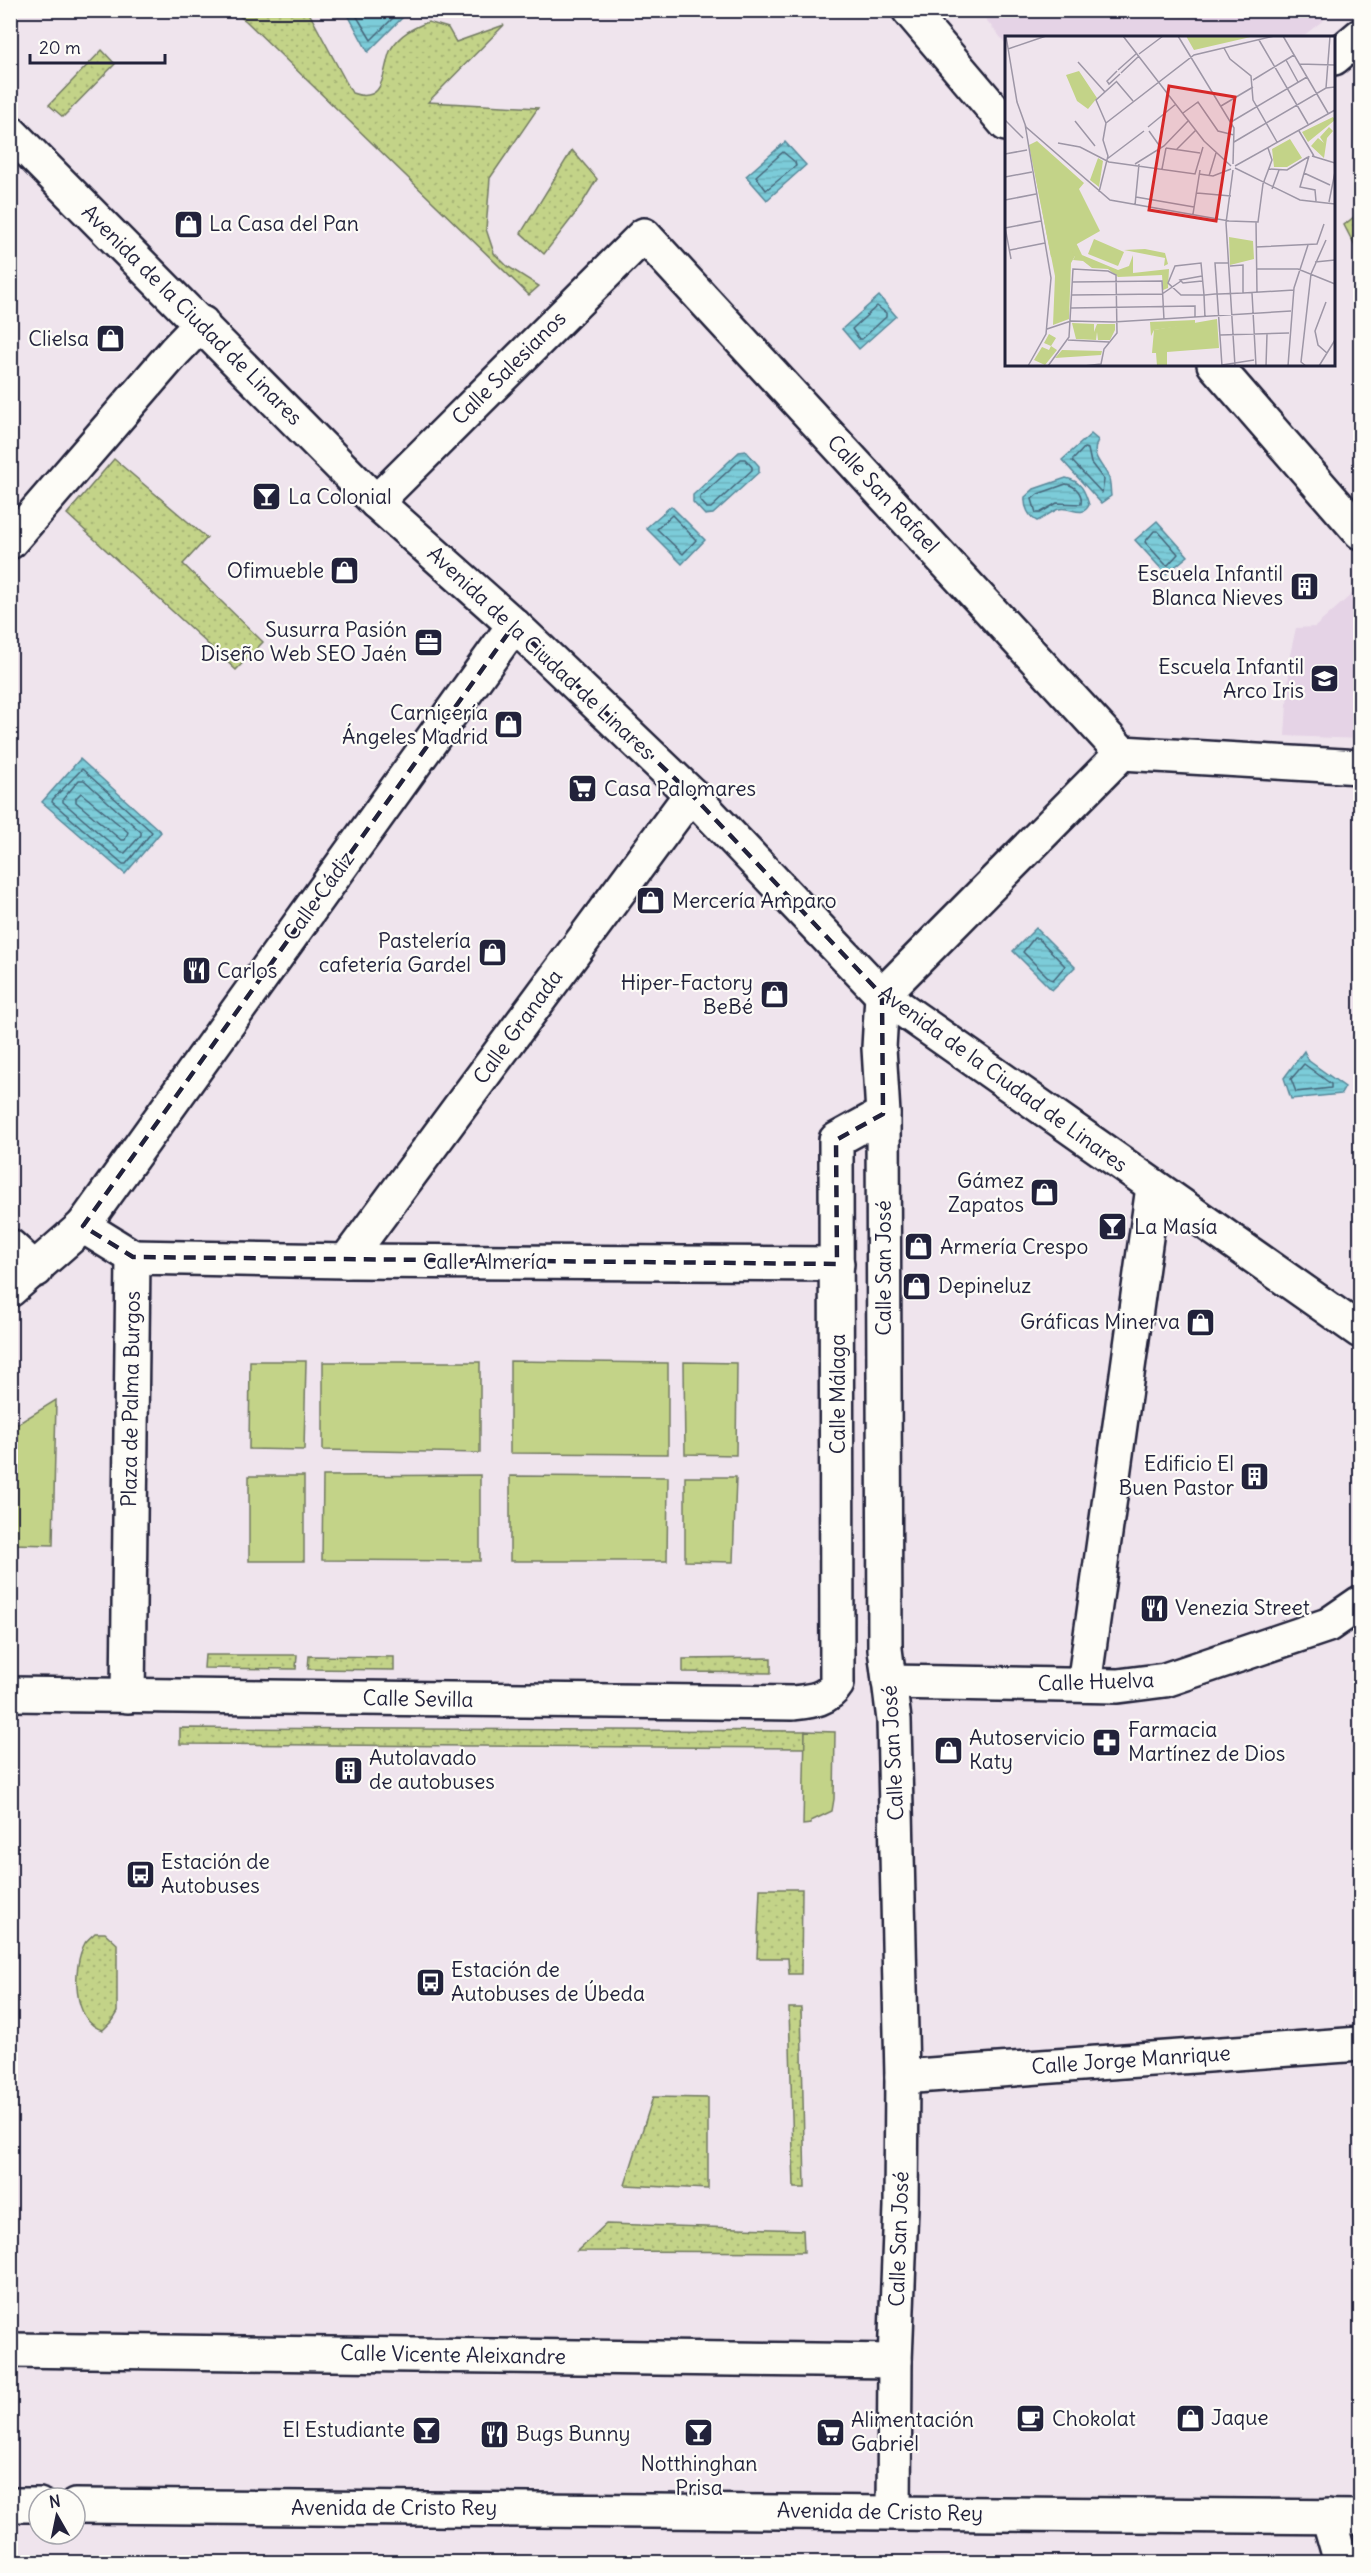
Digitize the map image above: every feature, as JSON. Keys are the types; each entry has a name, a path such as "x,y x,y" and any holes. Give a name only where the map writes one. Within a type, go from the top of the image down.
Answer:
{"street":[{"path":"909,10 1005,123"},
{"path":"1335,57 1360,36"},
{"name":"Avenida de la Ciudad de Linares","path":"10,132 202,323 376,502 514,625 691,794 882,995 1360,1331"},
{"name":"Calle Salesianos","path":"376,502 644,235"},
{"name":"Calle San Rafael","path":"644,235 1122,753"},
{"path":"10,542 175,351 202,323"},
{"path":"1216,366 1360,530"},
{"name":"Calle Cádiz","path":"83,1226 514,625"},
{"path":"882,995 1122,753 1360,767"},
{"name":"Calle Granada","path":"346,1261 691,794"},
{"name":"Calle San José","path":"882,995 879,1048 883,1114 885,1649 894,1720 902,2077 894,2512"},
{"name":"Calle Málaga","path":"824,1695 832,1692 837,1684 836,1140 883,1114"},
{"path":"1084,1685 1153,1187"},
{"path":"10,1290 36,1270 83,1226 133,1257"},
{"path":"10,1246 36,1270"},
{"name":"Calle Almería","path":"133,1257 346,1261 837,1263"},
{"name":"Plaza de Palma Burgos","path":"128,1696 133,1257"},
{"name":"Calle Huelva","path":"889,1682 1118,1686 1165,1680 1328,1625 1360,1604"},
{"name":"Calle Sevilla","path":"10,1694 793,1703 815,1701 824,1695"},
{"name":"Calle Jorge Manrique","path":"902,2077 1360,2044"},
{"name":"Calle Vicente Aleixandre","path":"10,2350 895,2361"},
{"path":"10,2505 27,2505"},
{"name":"Avenida de Cristo Rey","path":"87,2506 1360,2517"},
{"path":"1328,2516 1341,2562"}],"highlighted area":[{"path":"514,625 691,794 882,995 883,1114 836,1140 837,1264 133,1257 83,1226"}],"shaded area":[{"path":"979,11 1335,11 1303,36 1005,36 1005,43"},
{"name":"Escuela Infantil Arco Iris","path":"1353,593 1360,601 1360,739 1285,736 1290,655 1296,628 1315,627"}],"green space":[{"path":"232,11 308,11 352,93 364,96 378,89 391,49 407,32 428,22 448,28 456,42 504,25 428,102 538,108 490,178 486,229 494,253 507,266 539,286 529,295 246,21"},
{"path":"102,50 115,64 63,117 49,105"},
{"path":"572,150 597,179 578,210 544,254 521,233"},
{"path":"1360,212 1360,256 1344,225"},
{"path":"114,459 207,538 183,564 263,642 236,670 67,514"},
{"path":"250,1361 306,1361 304,1450 249,1449"},
{"path":"510,1361 668,1363 668,1454 510,1453"},
{"path":"323,1362 480,1362 480,1453 323,1450"},
{"path":"684,1362 737,1363 736,1455 685,1454"},
{"path":"56,1400 53,1545 11,1544 11,1428"},
{"path":"480,1475 480,1561 322,1560 323,1476"},
{"path":"249,1476 304,1476 304,1561 249,1561"},
{"path":"510,1476 668,1477 667,1561 510,1561"},
{"path":"685,1477 736,1477 733,1562 685,1561"},
{"path":"205,1655 297,1655 296,1669 204,1668"},
{"path":"309,1656 394,1657 394,1670 308,1669"},
{"path":"771,1658 771,1673 683,1672 683,1659"},
{"path":"180,1728 805,1731 805,1748 180,1744"},
{"path":"805,1731 835,1732 834,1799 832,1811 811,1821 811,1824 803,1825"},
{"path":"760,1889 802,1889 801,1974 789,1974 788,1958 757,1958"},
{"path":"95,1933 105,1933 117,1944 117,2012 103,2030 93,2025 85,2017 78,1992 78,1965 81,1953 85,1943"},
{"path":"789,2008 801,2008 805,2188 794,2188"},
{"path":"653,2097 708,2098 708,2189 625,2185"},
{"path":"606,2224 803,2230 804,2252 577,2251"}],"water":[{"path":"346,11 409,11 368,52"},
{"path":"785,142 806,165 767,200 746,176"},
{"path":"879,296 896,316 859,349 842,329"},
{"path":"1091,434 1098,440 1095,451 1097,459 1110,483 1111,496 1101,503 1062,460"},
{"path":"746,451 759,466 759,472 713,514 705,515 693,502 693,495 739,452"},
{"path":"1066,478 1082,487 1089,505 1086,509 1080,512 1059,509 1037,521 1034,519 1026,508 1025,497 1034,489"},
{"path":"671,506 705,540 682,564 646,528"},
{"path":"1157,521 1188,556 1166,574 1135,540"},
{"path":"80,759 161,832 125,874 42,802"},
{"path":"1036,928 1075,967 1052,990 1013,951"},
{"path":"1304,1051 1309,1061 1345,1087 1341,1094 1291,1099 1284,1078"}],"place":[{"name":"La Casa del Pan","path":"188,224"},
{"name":"Clielsa","path":"110,339"},
{"name":"La Colonial","path":"267,497"},
{"name":"Ofimueble","path":"345,571"},
{"name":"Escuela Infantil Blanca Nieves","path":"1304,586"},
{"name":"Susurra Pasión Diseño Web SEO Jaén","path":"428,642"},
{"name":"Escuela Infantil Arco Iris","path":"1325,679"},
{"name":"Carnicería Ángeles Madrid","path":"509,725"},
{"name":"Casa Palomares","path":"583,789"},
{"name":"Mercería Amparo","path":"651,901"},
{"name":"Pastelería cafetería Gardel","path":"492,953"},
{"name":"Carlos","path":"196,971"},
{"name":"Hiper-Factory BeBé","path":"774,995"},
{"name":"Gámez Zapatos","path":"1045,1193"},
{"name":"La Masía","path":"1113,1227"},
{"name":"Armería Crespo","path":"919,1247"},
{"name":"Depineluz","path":"917,1286"},
{"name":"Gráficas Minerva","path":"1201,1322"},
{"name":"Edificio El Buen Pastor","path":"1255,1476"},
{"name":"Venezia Street","path":"1154,1608"},
{"name":"Farmacia Martínez de Dios","path":"1107,1742"},
{"name":"Autoservicio Katy","path":"948,1750"},
{"name":"Autolavado de autobuses","path":"348,1770"},
{"name":"Estación de Autobuses","path":"140,1874"},
{"name":"Estación de Autobuses de Úbeda","path":"430,1982"},
{"name":"Jaque","path":"1190,2418"},
{"name":"Chokolat","path":"1031,2419"},
{"name":"El Estudiante","path":"426,2430"},
{"name":"Alimentación Gabriel","path":"830,2432"},
{"name":"Notthinghan Prisa","path":"699,2433"},
{"name":"Bugs Bunny","path":"495,2434"}]}
